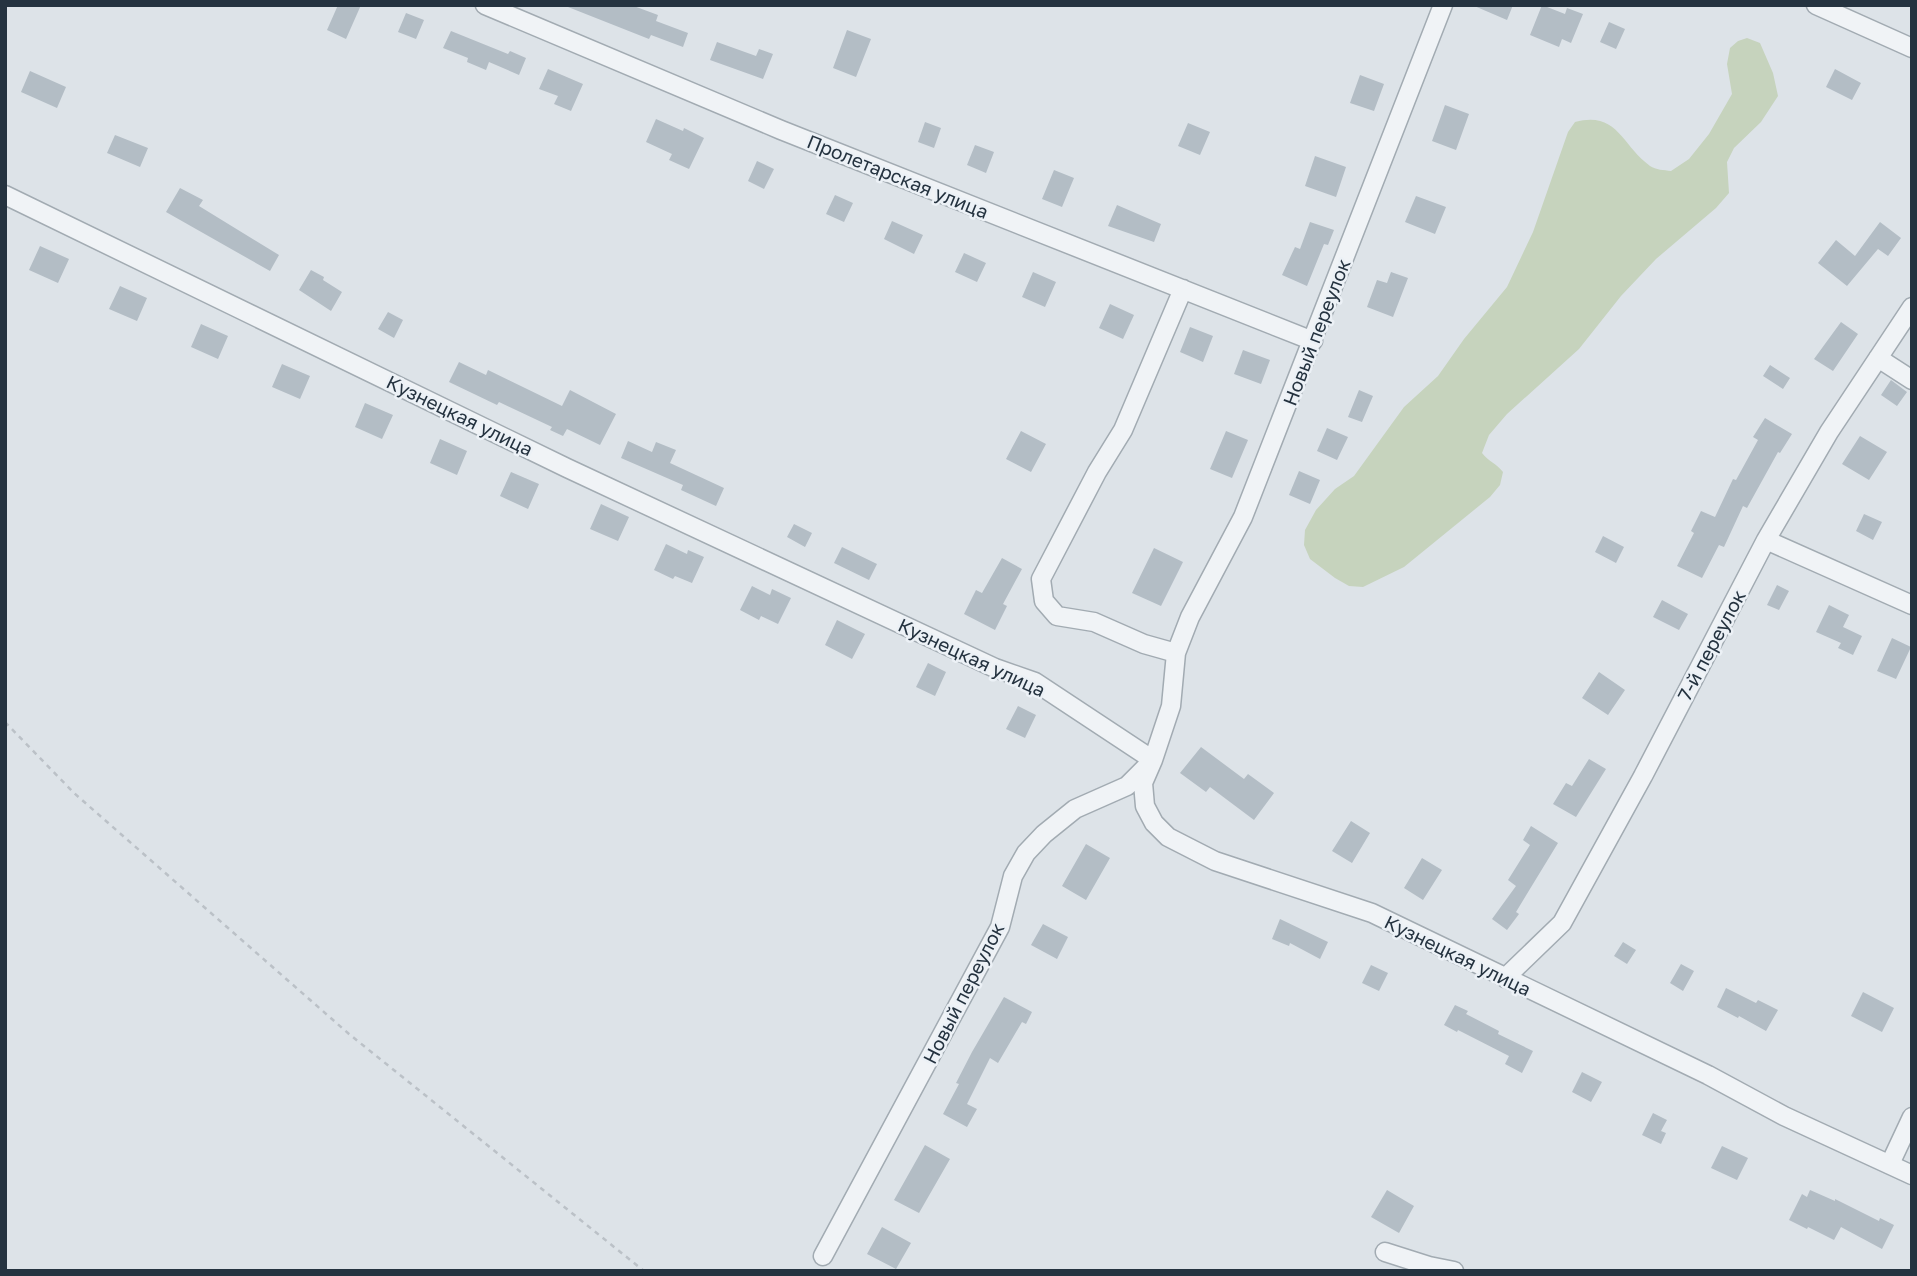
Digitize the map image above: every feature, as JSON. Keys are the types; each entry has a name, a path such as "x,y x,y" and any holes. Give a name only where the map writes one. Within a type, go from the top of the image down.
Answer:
{"street":[{"name":"Пролетарская улица","path":"485,5 781,130 1313,341"},
{"name":"Новый переулок","path":"823,1256 1000,927 1013,876 1026,853 1044,834 1075,809 1128,786 1153,760 1171,706 1176,653 1190,617 1243,517 1443,5"},
{"path":"1816,5 1912,48"},
{"name":"Кузнецкая улица","path":"5,195 567,468 995,668 1035,682 1153,760 1143,783 1145,806 1154,823 1168,837 1215,861 1372,913 1708,1075 1784,1116 1912,1175"},
{"path":"1176,653 1144,644 1094,622 1057,616 1044,601 1041,579 1097,472 1123,430 1183,289"},
{"name":"7-й переулок","path":"1505,978 1562,923 1766,540 1829,432 1912,307"},
{"path":"1878,358 1912,380"},
{"path":"1766,540 1912,605"},
{"path":"1890,1164 1912,1117"},
{"path":"1385,1252 1454,1271"}],"path":[{"path":"5,722 74,793 349,1034 644,1271"}],"green space":[{"path":"1747,38 1760,43 1773,73 1778,96 1761,122 1734,148 1727,162 1729,193 1716,208 1656,259 1621,296 1579,349 1507,414 1489,435 1482,453 1503,472 1500,485 1490,497 1404,567 1363,587 1349,586 1310,559 1304,545 1305,530 1316,510 1335,489 1354,476 1404,407 1438,376 1464,339 1507,287 1533,232 1568,132 1575,122 1601,121 1618,132 1650,166 1671,171 1689,159 1709,134 1732,94 1727,64 1730,48"}],"building":[{"path":"338,5 361,5 346,39 327,30"},
{"path":"568,5 631,5 658,15 656,21 688,33 683,47 651,35 649,39"},
{"path":"1472,5 1513,5 1507,20"},
{"path":"1542,5 1565,14 1567,8 1583,14 1571,43 1562,39 1559,47 1530,35"},
{"path":"406,13 424,20 416,39 398,32"},
{"path":"1609,22 1625,29 1616,49 1600,42"},
{"path":"847,30 871,39 856,77 833,68"},
{"path":"451,31 508,54 510,51 526,58 519,75 489,62 486,70 467,62 468,58 443,48"},
{"path":"717,42 756,56 759,49 773,54 763,79 710,60"},
{"path":"548,69 583,84 571,111 554,104 558,96 539,89"},
{"path":"1835,69 1861,83 1852,100 1826,87"},
{"path":"30,71 66,87 57,108 21,92"},
{"path":"1360,75 1384,84 1374,111 1350,103"},
{"path":"1445,105 1469,114 1456,150 1432,141"},
{"path":"656,119 704,138 689,169 669,160 672,154 646,142"},
{"path":"925,122 941,128 934,148 918,142"},
{"path":"1188,123 1210,132 1200,155 1178,146"},
{"path":"115,135 148,148 140,167 107,153"},
{"path":"975,145 994,152 986,173 967,165"},
{"path":"1315,156 1346,167 1336,197 1305,186"},
{"path":"757,161 774,169 764,189 748,181"},
{"path":"1054,170 1074,178 1062,207 1042,199"},
{"path":"180,188 203,200 199,206 279,255 270,271 166,212"},
{"path":"835,195 853,203 844,222 826,214"},
{"path":"1416,196 1446,207 1435,234 1405,222"},
{"path":"1117,205 1161,224 1154,242 1108,226"},
{"path":"892,221 923,235 914,254 884,239"},
{"path":"1310,222 1334,230 1328,245 1324,244 1307,286 1282,275 1295,247 1300,249"},
{"path":"1880,222 1901,238 1888,256 1878,249 1847,286 1818,263 1836,240 1855,256"},
{"path":"40,246 69,259 58,283 29,270"},
{"path":"964,253 986,263 977,282 955,272"},
{"path":"311,270 342,292 331,311 299,290"},
{"path":"1033,272 1056,282 1045,307 1022,297"},
{"path":"1391,272 1408,278 1393,317 1367,307 1377,280 1387,283"},
{"path":"120,286 147,298 137,321 109,309"},
{"path":"1110,304 1134,315 1123,339 1099,328"},
{"path":"388,312 403,320 394,338 378,329"},
{"path":"1841,322 1858,334 1833,371 1814,359"},
{"path":"201,324 228,336 218,359 191,347"},
{"path":"1190,327 1213,336 1203,362 1180,352"},
{"path":"1243,350 1270,360 1261,384 1234,374"},
{"path":"459,362 486,375 488,370 562,406 570,390 616,414 600,445 567,429 563,436 550,430 552,427 449,382"},
{"path":"282,364 310,376 300,399 272,387"},
{"path":"1770,365 1790,378 1783,389 1763,376"},
{"path":"1891,380 1907,392 1897,406 1881,395"},
{"path":"1359,390 1373,396 1362,422 1348,417"},
{"path":"365,403 393,415 382,439 355,427"},
{"path":"1765,418 1792,434 1780,453 1778,452 1747,508 1743,506 1724,547 1719,545 1702,578 1677,566 1694,533 1691,531 1701,511 1715,517 1733,479 1736,480 1758,440 1753,437"},
{"path":"1327,428 1348,437 1337,460 1317,451"},
{"path":"1021,431 1046,444 1031,472 1006,459"},
{"path":"1226,431 1248,440 1232,478 1210,469"},
{"path":"1860,436 1887,452 1869,480 1842,464"},
{"path":"440,439 467,451 457,475 430,463"},
{"path":"628,441 652,452 656,442 676,450 670,463 724,488 716,506 681,490 683,485 621,458"},
{"path":"1299,471 1320,480 1310,504 1289,495"},
{"path":"511,472 539,484 528,509 500,496"},
{"path":"601,504 629,517 618,541 590,529"},
{"path":"1864,514 1882,522 1873,540 1856,531"},
{"path":"794,524 812,533 805,547 787,537"},
{"path":"1603,536 1624,547 1616,563 1595,552"},
{"path":"666,544 687,554 688,550 704,557 692,583 675,576 673,579 654,570"},
{"path":"842,547 877,564 869,580 834,563"},
{"path":"1154,548 1183,562 1161,606 1132,593"},
{"path":"1002,558 1022,569 1003,604 1007,606 995,630 964,614 976,590 982,593"},
{"path":"1777,585 1789,591 1779,610 1767,605"},
{"path":"752,586 770,595 772,589 791,598 778,624 761,616 759,620 740,610"},
{"path":"1662,600 1688,614 1679,630 1653,617"},
{"path":"1829,605 1849,615 1843,627 1862,636 1853,655 1838,648 1841,643 1816,632"},
{"path":"837,620 865,634 852,659 825,645"},
{"path":"1892,638 1911,647 1896,679 1877,671"},
{"path":"928,663 946,672 935,696 916,687"},
{"path":"1599,672 1625,690 1608,715 1582,698"},
{"path":"1018,706 1036,715 1025,738 1006,729"},
{"path":"1201,747 1244,779 1248,774 1274,793 1254,820 1210,787 1206,792 1180,773"},
{"path":"1589,759 1606,769 1576,817 1553,804 1566,783 1572,786"},
{"path":"1351,821 1370,833 1352,863 1332,851"},
{"path":"1531,826 1558,843 1516,912 1519,914 1507,930 1492,919 1516,886 1508,880 1530,845 1523,840"},
{"path":"1086,844 1110,858 1086,900 1062,886"},
{"path":"1422,858 1442,870 1423,900 1404,888"},
{"path":"1280,919 1328,942 1320,959 1290,943 1289,946 1272,939"},
{"path":"1043,924 1068,937 1057,959 1031,945"},
{"path":"1623,942 1636,950 1627,964 1614,956"},
{"path":"1681,964 1694,971 1683,991 1670,983"},
{"path":"1371,965 1388,973 1379,991 1362,983"},
{"path":"1726,988 1756,1003 1758,1000 1778,1010 1766,1031 1717,1007"},
{"path":"1863,992 1894,1008 1882,1032 1851,1016"},
{"path":"1004,997 1032,1012 1026,1024 1022,1022 998,1063 990,1058 967,1104 977,1109 967,1127 943,1114 972,1052"},
{"path":"1455,1005 1468,1011 1466,1014 1499,1031 1498,1034 1533,1051 1522,1073 1505,1064 1509,1056 1444,1025"},
{"path":"1582,1072 1602,1082 1591,1102 1572,1092"},
{"path":"1653,1113 1667,1120 1661,1131 1666,1133 1661,1144 1642,1135"},
{"path":"925,1145 950,1159 919,1213 894,1200"},
{"path":"1722,1146 1748,1158 1737,1180 1711,1168"},
{"path":"1387,1190 1414,1206 1399,1233 1371,1217"},
{"path":"1810,1190 1894,1225 1882,1249 1841,1227 1834,1240 1789,1220 1802,1194 1807,1197"},
{"path":"882,1227 911,1243 896,1269 867,1254"}]}
